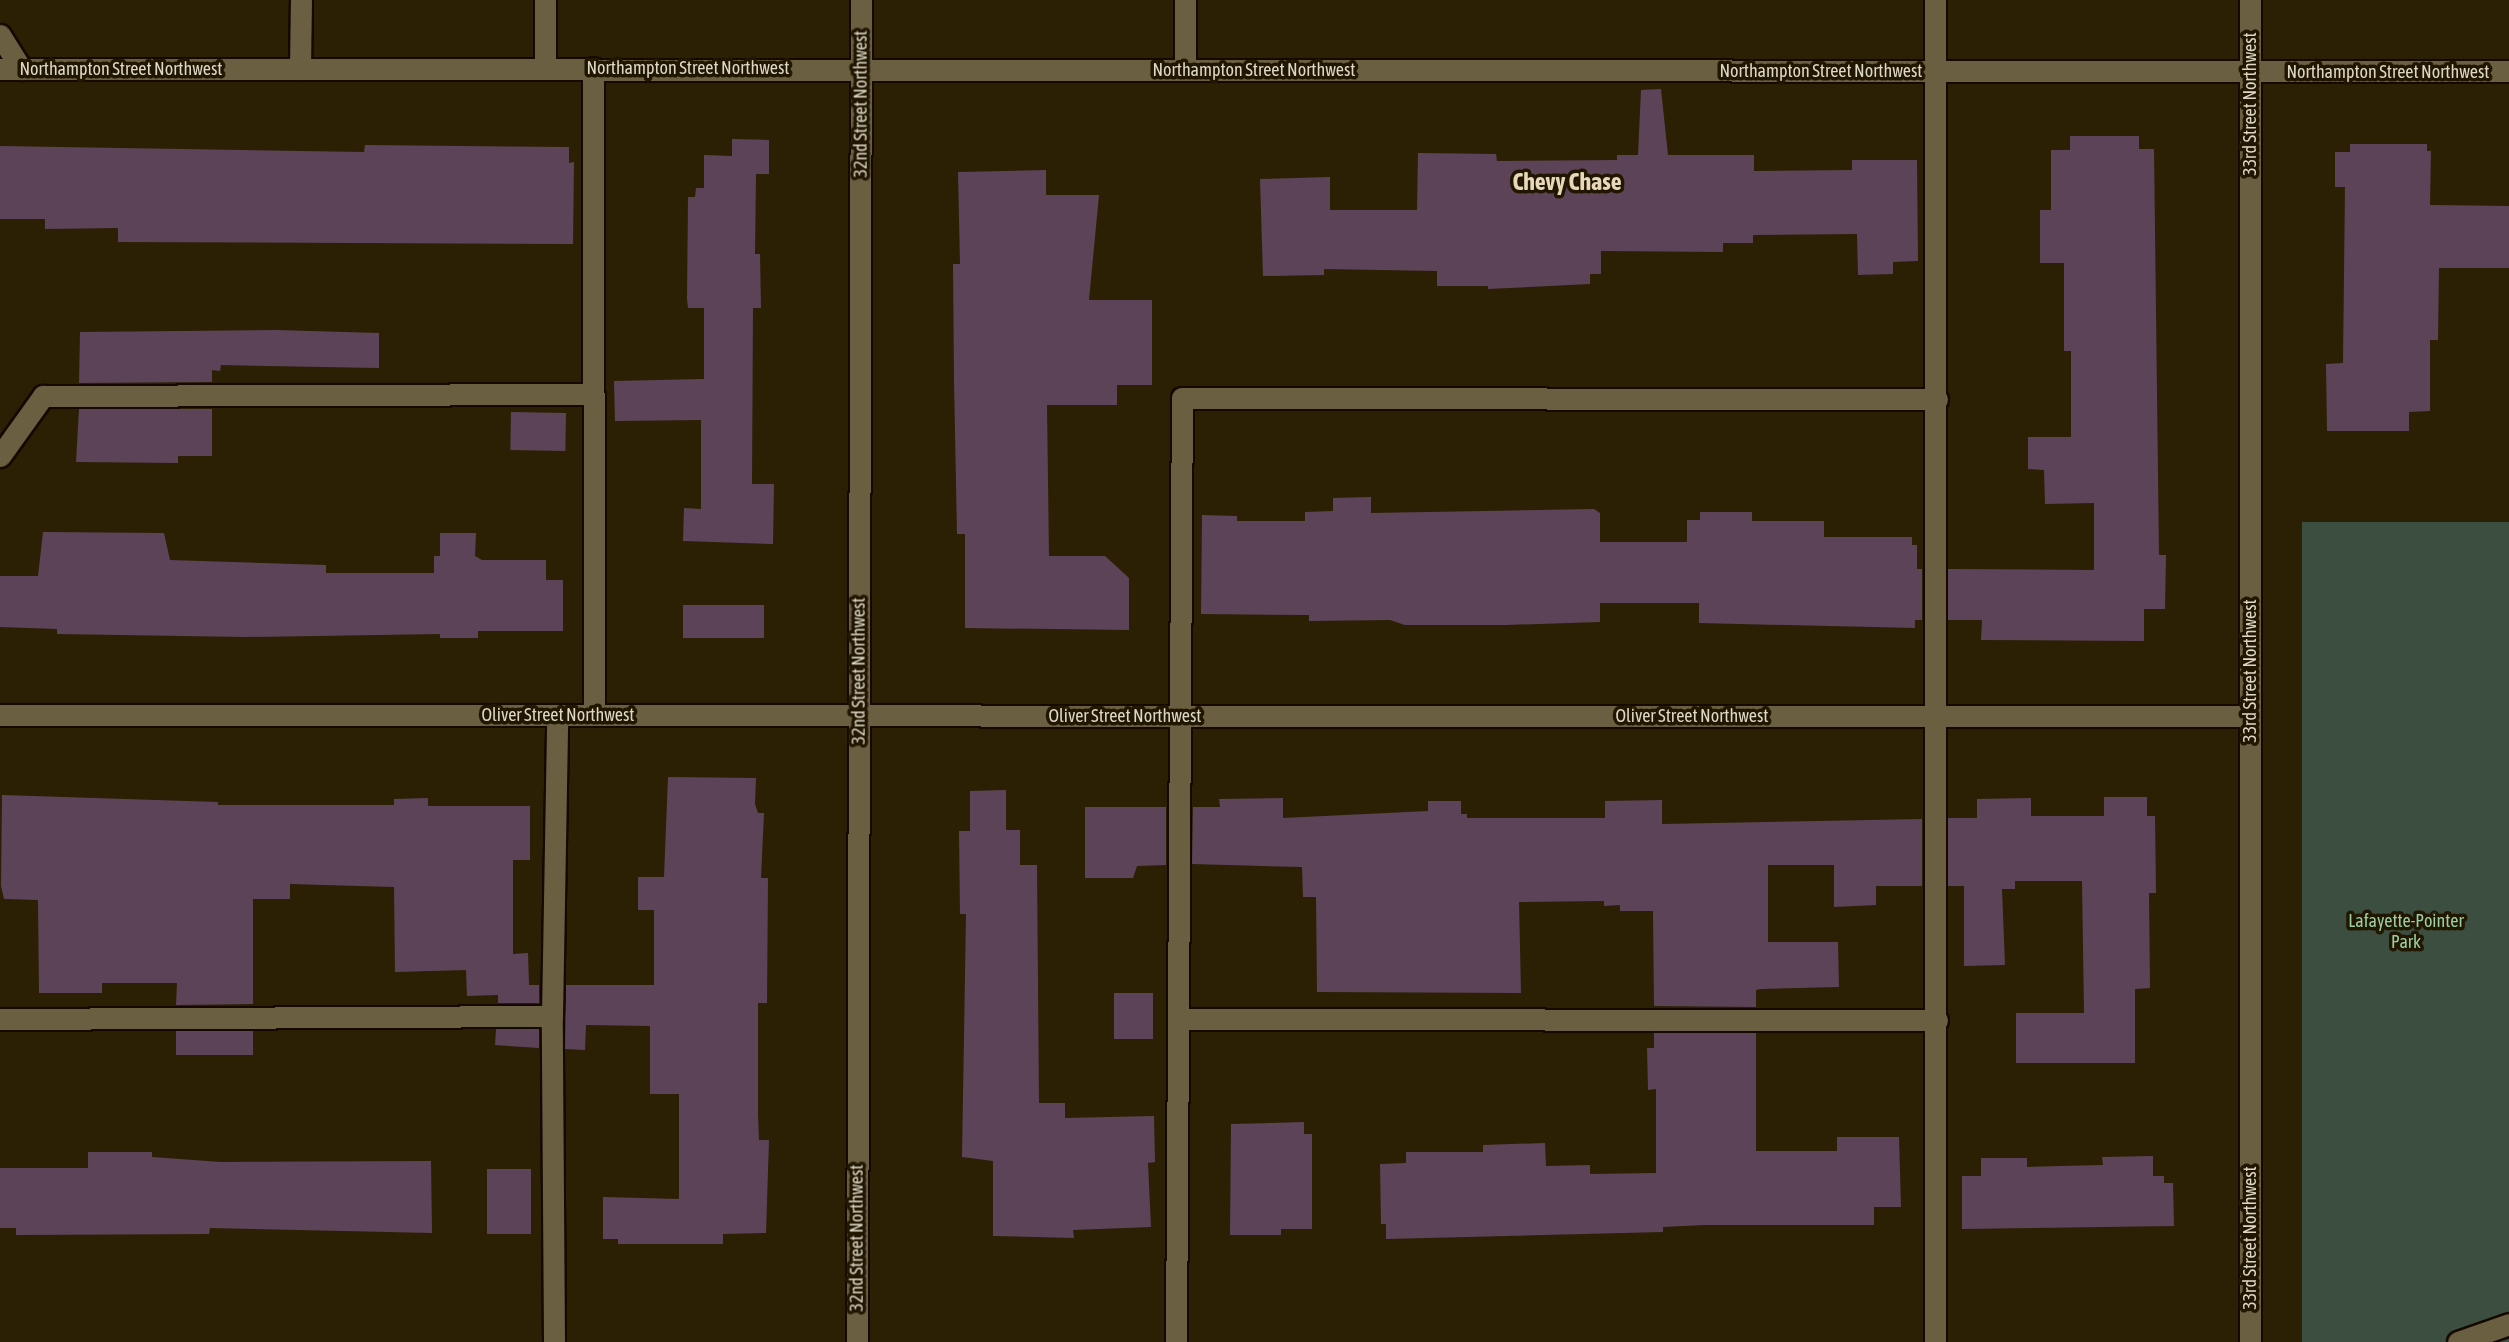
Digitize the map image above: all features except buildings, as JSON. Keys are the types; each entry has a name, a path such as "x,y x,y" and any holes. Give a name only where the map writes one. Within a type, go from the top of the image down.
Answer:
{"street":[{"path":"300,69 301,0"},
{"path":"545,0 545,68"},
{"name":"32nd Street Northwest","path":"857,1342 861,0"},
{"path":"1185,0 1185,70"},
{"path":"1935,0 1938,716 1935,1342"},
{"name":"33rd Street Northwest","path":"2250,0 2250,1342"},
{"path":"0,35 11,69"},
{"path":"593,68 594,715"},
{"name":"Northampton Street Northwest","path":"11,69 2509,71"},
{"path":"0,456 43,396 593,394"},
{"path":"1176,1342 1182,398 1937,398"},
{"name":"Oliver Street Northwest","path":"0,715 2250,716"},
{"path":"554,1342 552,1016 557,715"},
{"path":"0,1019 552,1016"},
{"path":"1180,1019 1937,1020"},
{"path":"2458,1342 2509,1324"}],"green space":[{"name":"Lafayette-Pointer Park","path":"2302,522 2509,522 2509,1342 2302,1342"}],"district":[{"name":"Chevy Chase","path":"1567,182"}]}
